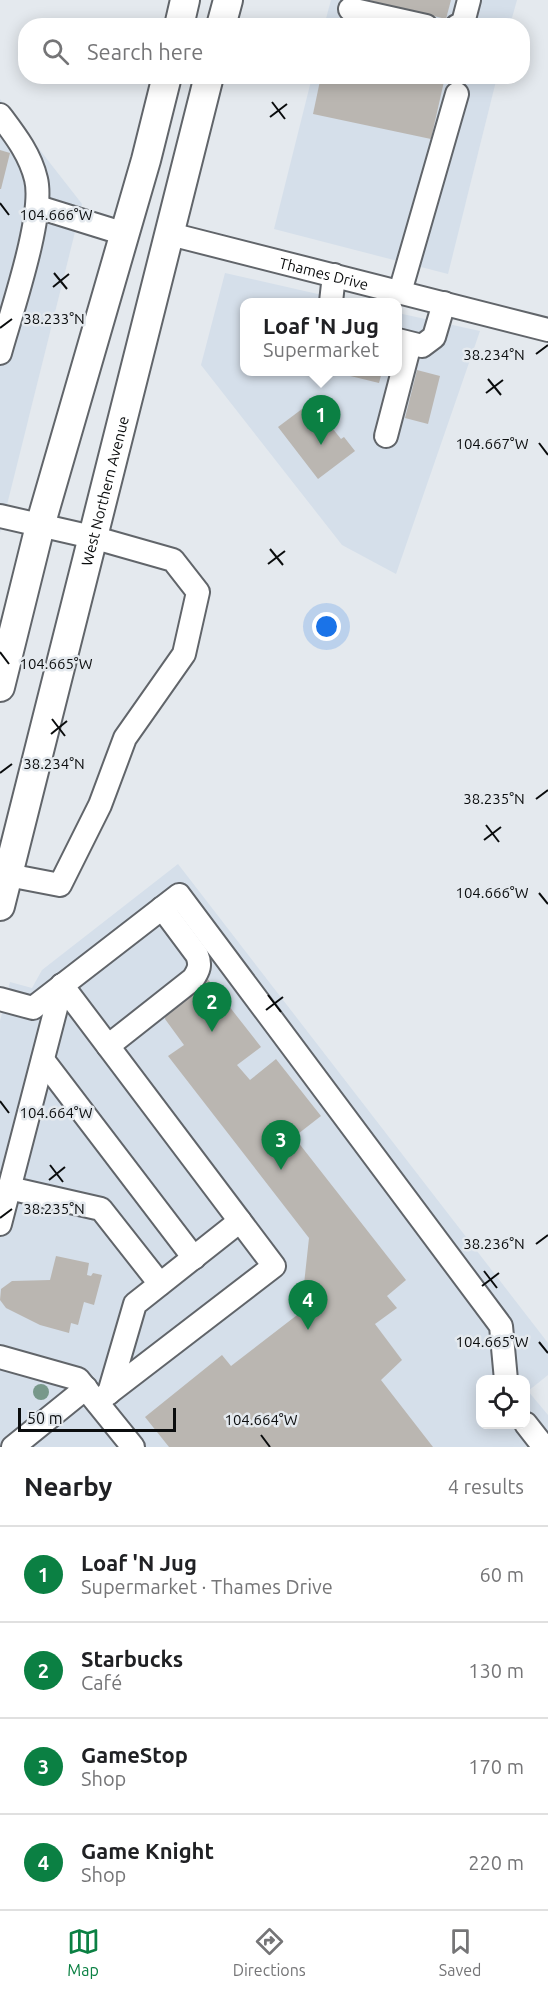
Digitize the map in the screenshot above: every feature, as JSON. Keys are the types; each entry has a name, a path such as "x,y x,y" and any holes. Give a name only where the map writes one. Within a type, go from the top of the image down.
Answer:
{"main road":[{"path":"181,18 185,0"},
{"path":"223,18 228,0"},
{"path":"0,687 40,526 146,160 164,84"},
{"name":"West Northern Avenue","path":"0,906 207,84"},
{"path":"146,160 159,182 159,203 170,234"}],"street":[{"path":"464,18 468,0"},
{"path":"350,9 390,18"},
{"path":"400,292 457,94"},
{"path":"0,115 27,152 36,180 38,207 0,354"},
{"path":"38,207 125,234"},
{"name":"Thames Drive","path":"170,234 548,330"},
{"path":"332,298 334,275"},
{"path":"404,342 422,346 434,337 444,303"},
{"path":"386,436 397,376"},
{"path":"0,516 93,537 173,560 198,592 184,654 125,738 100,805 60,885 8,875"},
{"path":"0,999 33,1008 179,895 501,1326 506,1375"},
{"path":"108,1046 193,979 198,971 197,955 162,908"},
{"path":"13,1447 97,1394 274,1266 62,985"},
{"path":"0,1224 62,985"},
{"path":"43,1060 194,1258"},
{"path":"9,1188 101,1209 160,1284"},
{"path":"97,1394 135,1304 240,1221"},
{"path":"0,1357 78,1379 97,1394 133,1447"},
{"path":"529,1429 544,1447"}],"shaded area":[{"path":"331,0 517,0 512,18 326,18"},
{"path":"310,84 495,84 448,274 274,229"},
{"path":"0,99 82,204 0,533"},
{"path":"225,273 335,298 240,298 240,376 402,376 402,314 480,331 396,574 342,545 201,365"},
{"path":"178,864 548,1343 548,1375 530,1389 530,1375 476,1375 476,1429 530,1429 530,1393 548,1415 548,1447 0,1447 0,1021 10,982 32,988 42,970"}],"building":[{"path":"368,0 451,0 446,18"},
{"path":"319,84 443,84 431,139 313,114"},
{"path":"0,150 10,153 1,189 0,189"},
{"path":"417,370 440,376 428,424 405,418"},
{"path":"350,376 381,376 379,383"},
{"path":"302,409 321,414 341,439 344,437 355,451 318,479 278,427"},
{"path":"207,978 261,1047 237,1065 250,1080 276,1059 321,1116 294,1137 406,1280 387,1296 397,1308 375,1324 402,1360 381,1380 433,1447 169,1447 145,1417 222,1355 231,1366 301,1312 309,1238 168,1056 184,1045 165,1019 166,1009"},
{"path":"56,1256 89,1263 87,1275 91,1276 93,1273 102,1275 94,1305 84,1302 78,1325 71,1323 69,1333 40,1325 6,1308 0,1300 1,1289 12,1281 50,1280"}],"place":[{"name":"Loaf 'N Jug","path":"321,445"},
{"name":"Starbucks","path":"212,1032"},
{"name":"GameStop","path":"281,1170"},
{"name":"Game Knight","path":"308,1330"}]}
